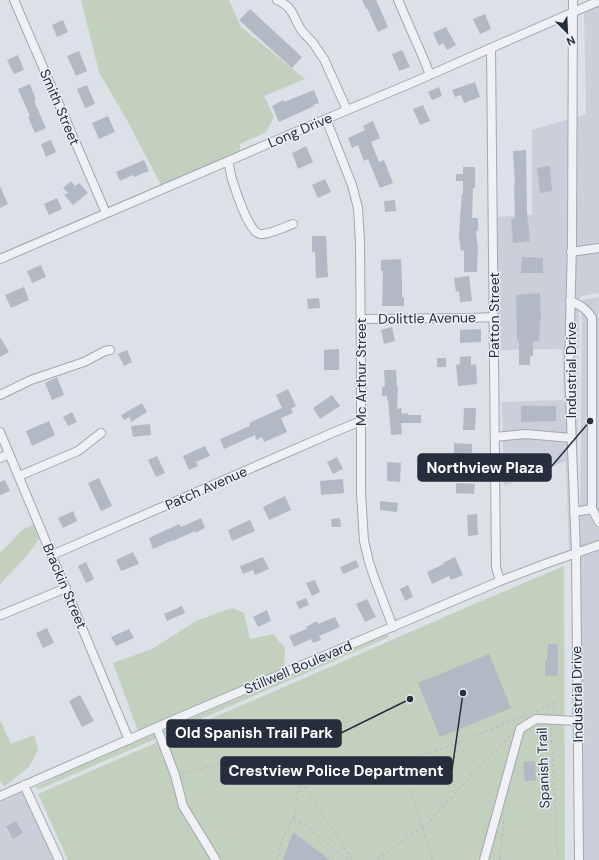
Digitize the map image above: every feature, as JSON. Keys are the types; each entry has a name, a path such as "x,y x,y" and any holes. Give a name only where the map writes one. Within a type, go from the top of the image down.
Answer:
{"street":[{"name":"Smith Street","path":"14,0 106,213"},
{"path":"277,0 286,5 293,13 302,31 320,53 347,110"},
{"path":"398,0 426,62 430,75"},
{"name":"Industrial Drive","path":"573,0 569,368 576,553 579,860"},
{"name":"Long Drive","path":"0,259 599,1"},
{"name":"Patton Street","path":"491,48 496,567 500,581"},
{"name":"Mc Arthur Street","path":"326,119 352,186 358,208 361,319 361,493 364,541 374,577 393,627"},
{"path":"228,161 232,179 247,219 254,232 259,234 272,232 293,224"},
{"path":"571,252 599,248"},
{"path":"570,301 584,307 592,318 592,509 599,522"},
{"name":"Dolittle Avenue","path":"361,319 494,317"},
{"path":"0,395 30,380 84,362 110,350"},
{"name":"Patch Avenue","path":"52,556 361,421"},
{"name":"Brackin Street","path":"0,432 129,740"},
{"path":"19,476 78,451 101,433"},
{"path":"495,437 526,434 572,438"},
{"path":"0,458 9,454"},
{"path":"574,512 592,509"},
{"name":"Stillwell Boulevard","path":"0,796 500,581 599,545"},
{"path":"0,615 66,588"},
{"path":"484,860 520,729 536,719 578,721"},
{"path":"157,728 175,775 183,806 216,860"},
{"path":"24,785 59,860"}],"path":[{"name":"Spanish Trail","path":"534,712 555,703 550,724 558,860"},
{"name":"Spanish Trail","path":"175,775 218,765 248,762 355,764 402,760 447,747 526,715"},
{"path":"377,860 428,822 471,775 510,736"},
{"path":"402,760 432,860"},
{"path":"282,762 293,770 300,783 307,789 323,816 353,860"},
{"path":"277,860 281,842 295,814 296,800 300,783"},
{"path":"551,818 556,818"},
{"path":"292,819 304,824 347,860"},
{"path":"500,860 504,820"}],"shaded area":[{"path":"599,6 599,293 581,296 579,299 577,477 573,368 577,117 586,114 584,13"},
{"path":"569,119 565,367 571,550 569,550 566,461 504,486 502,402 564,400 562,349 499,350 497,217 532,215 532,130"},
{"path":"599,297 599,542 580,549 582,300"},
{"path":"599,550 599,860 583,860 580,557"},
{"path":"22,791 54,860 0,860 0,801"}],"green space":[{"path":"81,0 229,0 241,27 305,79 264,96 274,117 266,132 240,144 240,151 161,185 128,122 99,72"},
{"path":"35,524 40,537 36,544 27,556 0,584 0,552 22,530"},
{"path":"564,566 565,860 68,860 38,794"},
{"path":"232,608 244,613 250,639 273,634 285,648 284,668 138,731 113,663 152,649 196,621"},
{"path":"388,634 389,637 38,790 36,787 66,772"},
{"path":"0,720 11,744 34,735 38,750 29,767 5,786 0,782"}],"building":[{"path":"362,0 376,0 388,27 378,32"},
{"path":"250,9 302,57 292,68 239,20"},
{"path":"485,14 491,29 480,34 473,19"},
{"path":"63,20 68,32 57,37 52,25"},
{"path":"446,27 456,45 447,50 443,43 439,46 433,33"},
{"path":"402,50 410,67 399,71 392,54"},
{"path":"79,51 87,71 76,76 67,56"},
{"path":"18,55 24,70 14,74 7,60"},
{"path":"475,82 480,97 464,103 461,95 455,97 452,90"},
{"path":"30,84 36,100 34,101 46,128 35,133 28,117 30,116 18,89"},
{"path":"87,85 95,104 85,108 77,89"},
{"path":"439,87 442,96 432,100 428,92"},
{"path":"314,90 319,103 279,122 272,106 283,100 284,102"},
{"path":"423,105 430,121 420,125 413,109"},
{"path":"108,116 115,132 99,139 92,123"},
{"path":"373,121 380,138 371,142 379,162 384,160 393,183 380,188 368,159 364,161 358,145 352,148 348,138 365,130 363,126"},
{"path":"51,140 56,152 46,157 41,144"},
{"path":"306,146 313,162 298,169 292,153"},
{"path":"526,150 527,212 530,241 513,243 511,219 515,219 515,185 513,151"},
{"path":"144,160 149,171 134,177 133,175 120,181 116,172"},
{"path":"550,166 552,191 540,193 537,168"},
{"path":"463,167 475,167 475,188 473,188 472,218 478,218 478,231 476,231 478,249 477,272 464,272 464,250 461,251 459,236 463,181 456,181 456,174 463,174"},
{"path":"325,179 331,192 318,198 312,185"},
{"path":"71,181 75,186 79,183 88,193 73,205 64,195 68,193 63,188"},
{"path":"0,186 8,204 0,208"},
{"path":"57,198 62,209 49,215 44,204"},
{"path":"395,200 396,211 385,212 384,201"},
{"path":"312,236 326,236 328,277 316,278 315,252 312,252"},
{"path":"522,257 543,258 543,273 521,273"},
{"path":"401,259 402,297 404,297 404,306 382,306 383,271 381,271 381,260"},
{"path":"41,265 46,277 32,283 27,271"},
{"path":"469,276 472,301 460,302 459,291 456,292 454,278"},
{"path":"24,287 29,300 11,308 5,295"},
{"path":"540,293 541,320 539,341 533,341 533,356 530,356 530,365 519,365 516,295"},
{"path":"319,298 320,308 308,309 307,299"},
{"path":"392,327 395,341 384,344 381,330"},
{"path":"481,329 481,342 460,343 460,330"},
{"path":"0,337 9,352 0,357"},
{"path":"339,349 339,370 324,370 324,350"},
{"path":"127,350 132,362 124,366 118,354"},
{"path":"471,356 471,365 476,364 477,384 458,386 456,365 460,364 460,357"},
{"path":"437,358 446,358 446,367 437,367"},
{"path":"384,370 396,370 398,387 397,409 401,408 402,414 408,413 408,415 421,415 421,423 401,423 402,434 391,435 388,400 387,396 382,396 382,387 385,387"},
{"path":"57,377 64,395 52,400 45,383"},
{"path":"288,389 296,406 291,409 293,413 281,418 287,432 264,442 262,437 256,440 255,435 224,449 220,439 250,426 249,423 282,408 276,395"},
{"path":"332,395 340,406 320,419 313,408"},
{"path":"142,403 147,412 131,422 130,417 124,420 121,415"},
{"path":"521,406 556,406 556,421 521,422"},
{"path":"464,408 476,408 475,430 463,430"},
{"path":"72,412 77,422 68,426 63,417"},
{"path":"49,421 55,435 32,446 26,431"},
{"path":"150,424 151,435 133,437 131,426"},
{"path":"454,443 472,444 472,453 464,453 464,461 454,461"},
{"path":"205,446 210,456 196,462 198,466 189,470 183,456"},
{"path":"157,456 165,473 156,477 148,460"},
{"path":"337,457 343,469 333,474 327,462"},
{"path":"387,462 401,463 400,482 387,481"},
{"path":"99,478 112,506 101,511 88,483"},
{"path":"343,479 344,493 321,495 320,481"},
{"path":"5,480 10,491 0,495 0,482"},
{"path":"456,483 475,484 474,494 456,493"},
{"path":"285,496 291,510 269,520 263,507"},
{"path":"380,501 398,503 397,512 380,510"},
{"path":"73,511 77,521 63,528 58,518"},
{"path":"477,514 478,535 468,536 467,515"},
{"path":"201,518 205,528 153,549 149,538 179,524 181,527"},
{"path":"340,518 341,527 332,527 331,519"},
{"path":"250,520 255,531 232,541 228,530"},
{"path":"133,552 139,564 121,571 116,560"},
{"path":"263,557 269,569 255,575 253,570 243,574 240,566"},
{"path":"455,557 463,575 451,580 449,576 432,584 427,572"},
{"path":"356,560 359,567 343,574 340,567"},
{"path":"86,562 94,579 86,583 78,566"},
{"path":"315,580 320,592 312,596 306,583"},
{"path":"408,585 413,597 405,601 400,589"},
{"path":"306,598 309,605 299,609 296,602"},
{"path":"367,599 376,617 365,622 356,604"},
{"path":"182,606 185,613 167,621 164,614"},
{"path":"267,610 271,621 258,627 253,617"},
{"path":"335,617 340,627 319,636 321,640 313,643 311,639 294,647 289,636 307,629 306,627 317,621 318,624"},
{"path":"47,628 54,643 43,648 36,633"},
{"path":"129,629 134,638 116,646 111,637"},
{"path":"548,644 558,644 558,676 545,676 545,660 547,660"},
{"path":"489,654 511,708 440,737 418,683"},
{"path":"80,695 94,721 82,727 69,701"},
{"path":"535,761 536,781 525,781 523,762"},
{"path":"16,821 23,833 13,839 6,826"},
{"path":"293,832 330,860 283,860"}],"place":[{"name":"Northview Plaza","path":"590,421"},
{"name":"Crestview Police Department","path":"463,693"},
{"name":"Old Spanish Trail Park","path":"410,699"}]}
